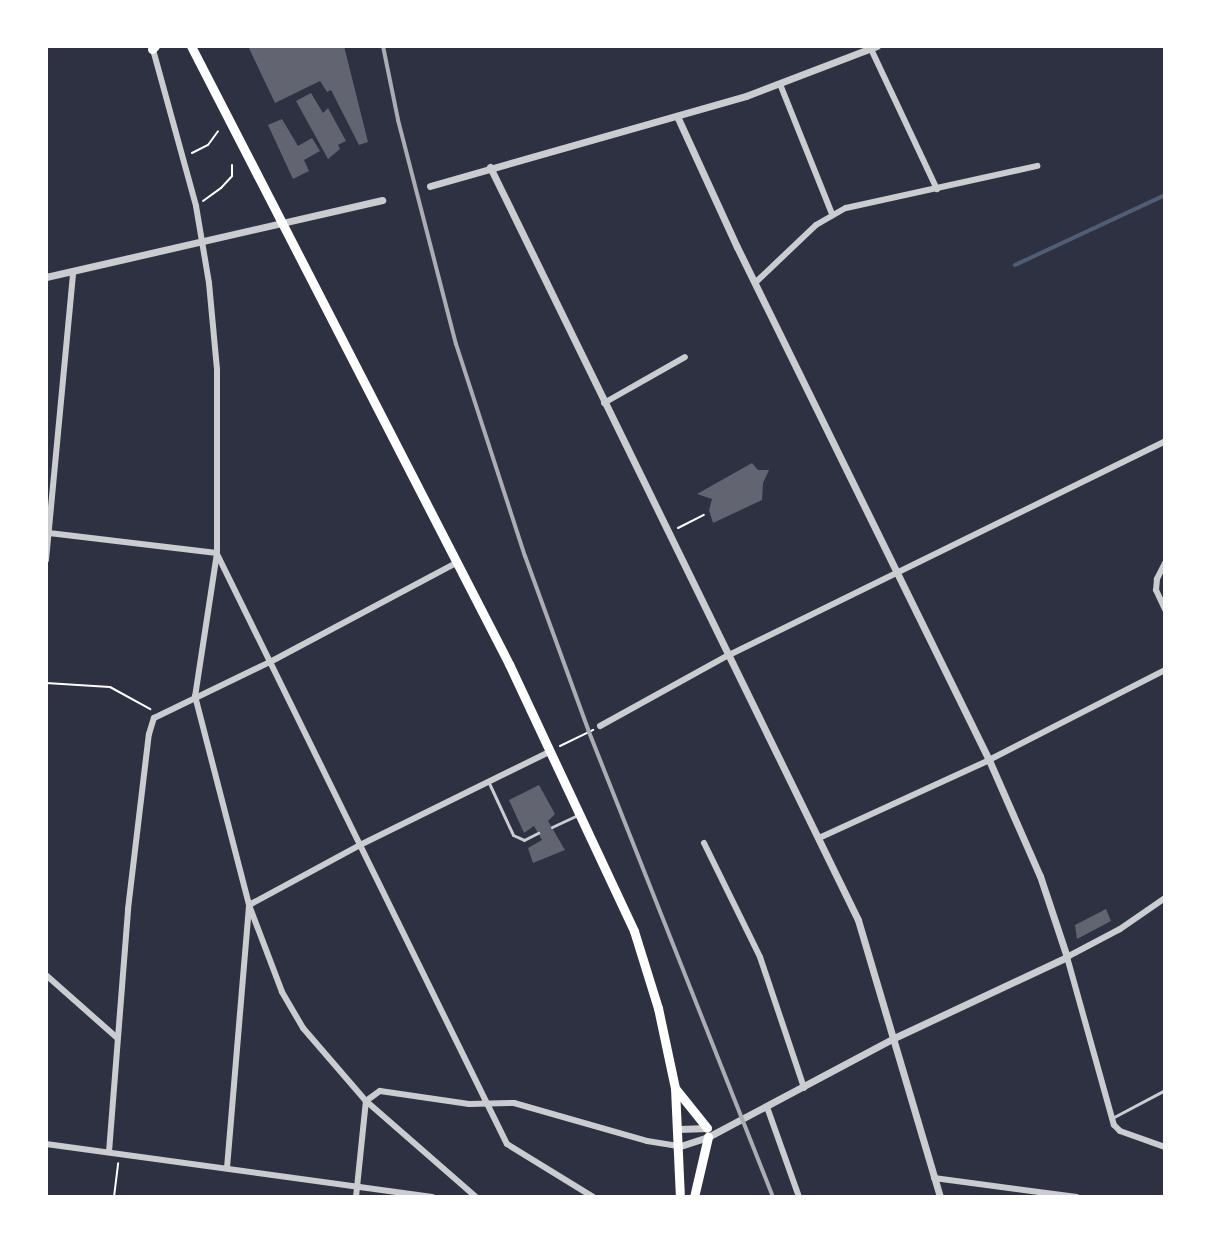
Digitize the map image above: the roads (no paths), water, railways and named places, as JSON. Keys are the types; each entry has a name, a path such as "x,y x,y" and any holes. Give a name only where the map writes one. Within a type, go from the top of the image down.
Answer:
{"main road":[{"path":"195,47 551,751 648,969 675,1088 680,1197"},
{"path":"675,1088 715,1130 694,1197"}],"street":[{"path":"153,47 196,206 217,369 217,553 195,696 249,905 282,992 303,1028 366,1101 476,1197"},
{"path":"430,186 780,84 874,47 937,189"},
{"path":"780,84 832,214"},
{"path":"677,116 755,283 989,760 1040,876 1067,957 1110,1118 1120,1131 1165,1147"},
{"path":"755,283 816,225 832,214 1037,166"},
{"path":"490,167 858,920 940,1197"},
{"path":"46,277 285,225 382,200"},
{"path":"46,560 73,272"},
{"path":"604,403 685,357"},
{"path":"600,726 727,656 897,576 1165,441"},
{"path":"49,533 217,553"},
{"path":"217,553 507,1144 593,1197"},
{"path":"109,1152 116,1037 149,734 159,713 270,662 456,563"},
{"path":"1165,563 1157,579 1156,590 1165,609"},
{"path":"819,838 989,760 1165,670"},
{"path":"249,905 360,845 551,751"},
{"path":"704,843 760,957 804,1088"},
{"path":"356,1197 366,1101 374,1094 388,1090 454,1103 533,1107 647,1141 680,1146 765,1108 894,1038 1067,957 1120,929 1165,898"},
{"path":"227,1168 249,905"},
{"path":"46,975 116,1037"},
{"path":"765,1108 799,1197"},
{"path":"679,1129 715,1130"},
{"path":"46,1144 432,1197"},
{"path":"934,1178 1077,1197"},
{"path":"1023,1188 1026,1197"}],"lane":[{"path":"489,783 513,835 524,840 538,833"},
{"path":"552,827 581,813"},
{"path":"1110,1118 1165,1090"}],"waterway":[{"path":"1015,265 1165,195"}],"railway":[{"path":"383,46 398,120 456,344 525,556 589,732 773,1197"}]}
